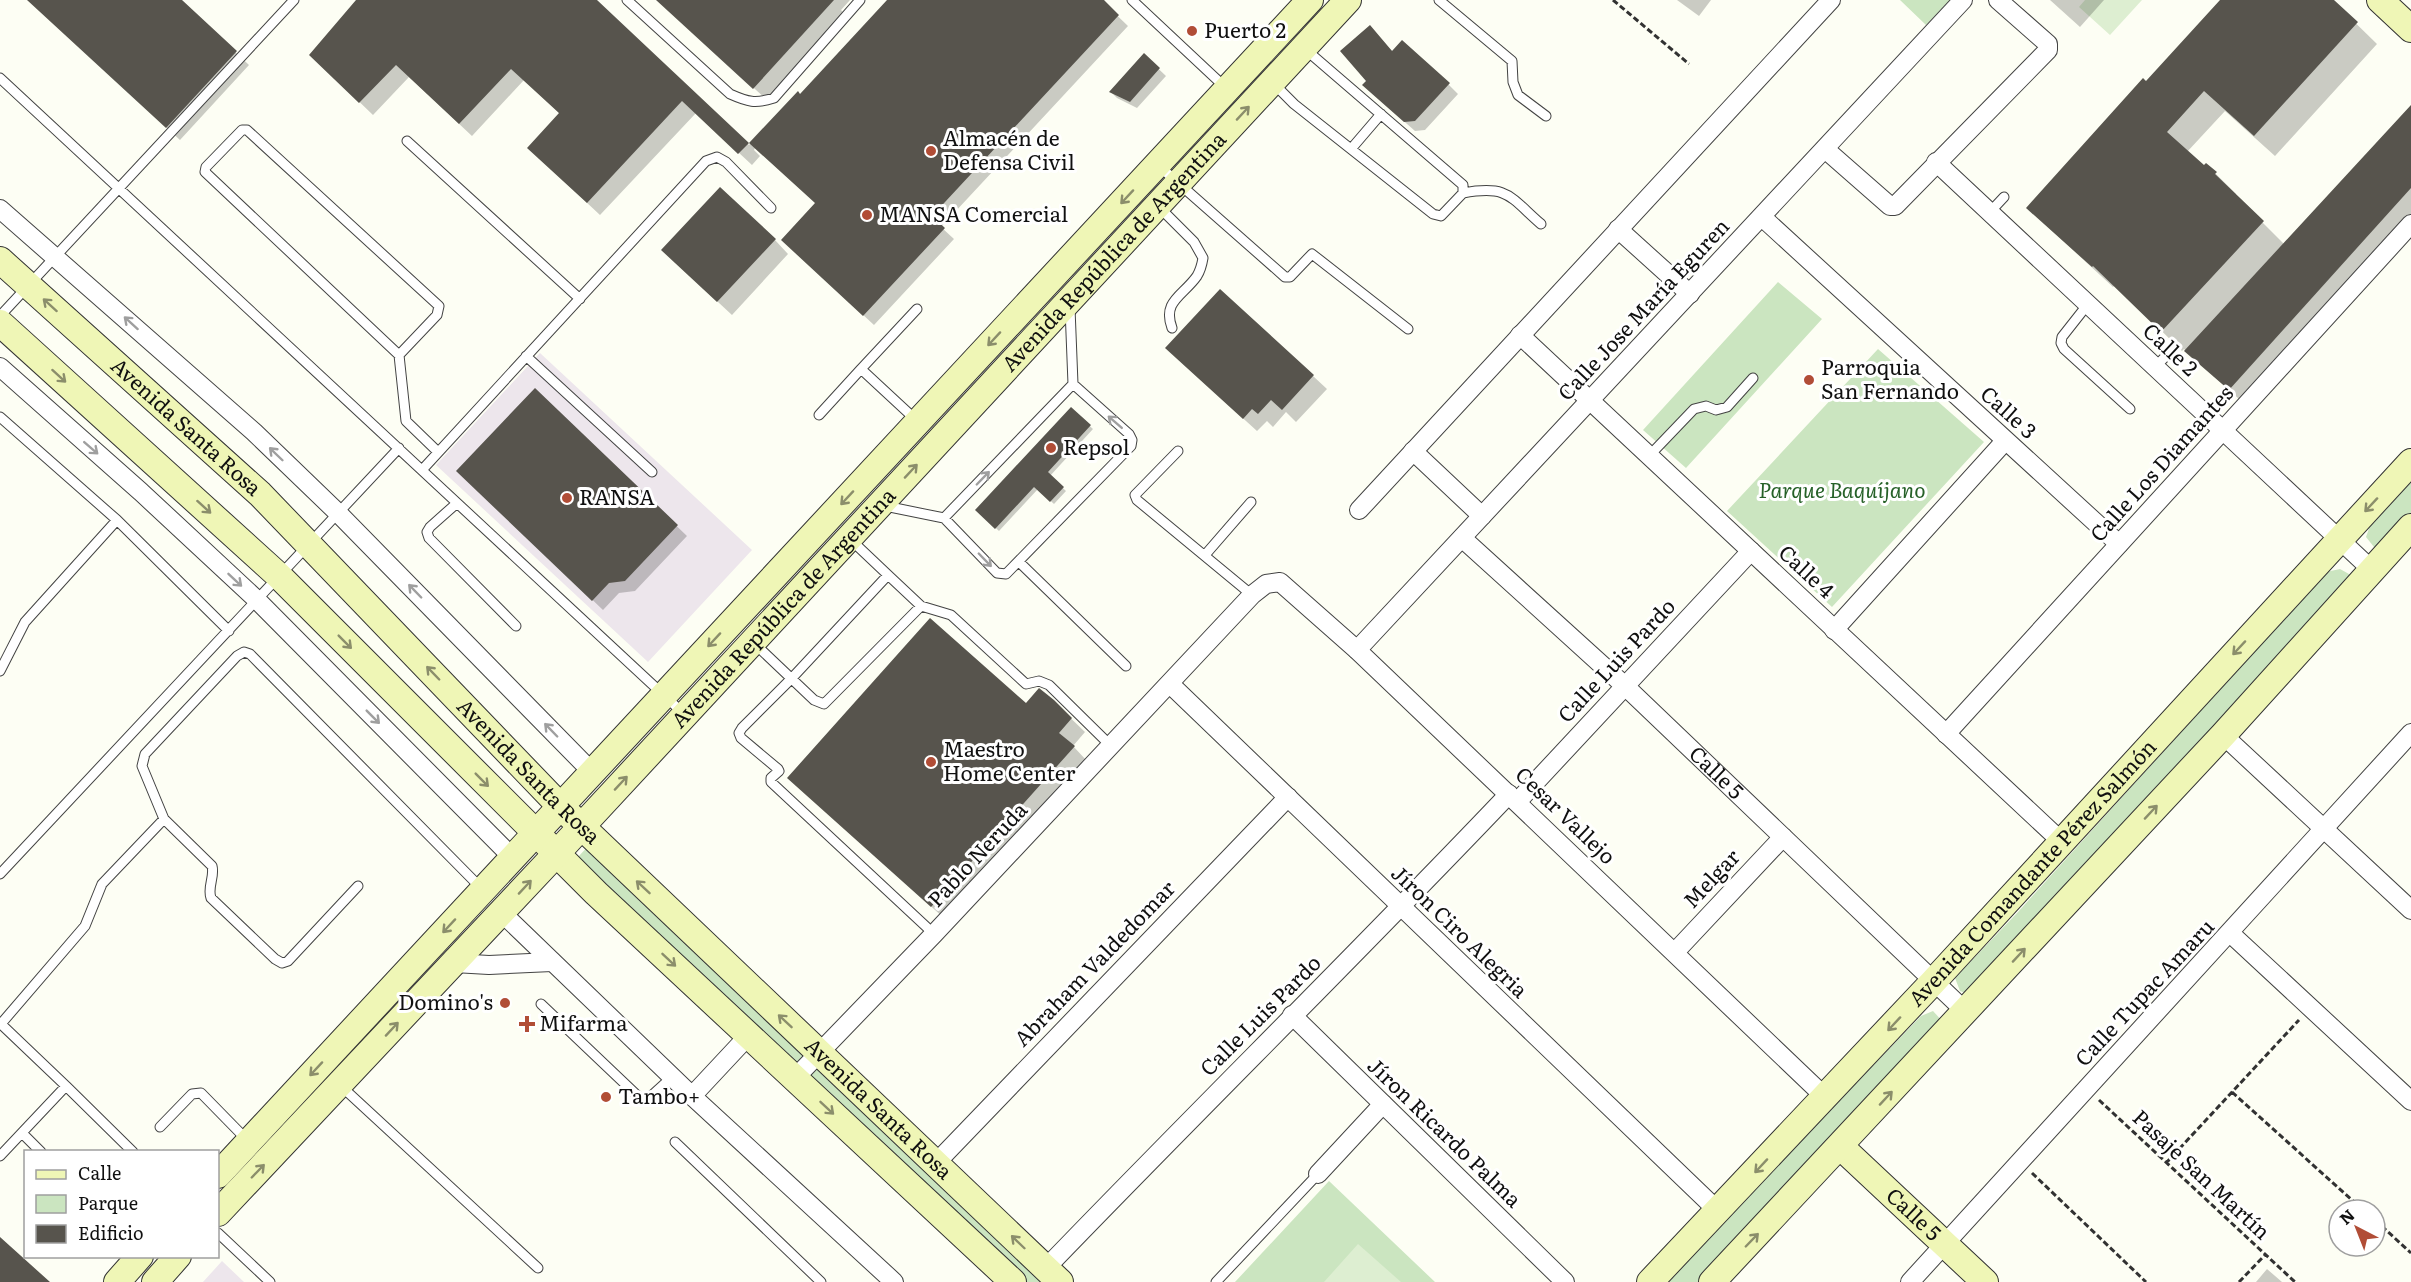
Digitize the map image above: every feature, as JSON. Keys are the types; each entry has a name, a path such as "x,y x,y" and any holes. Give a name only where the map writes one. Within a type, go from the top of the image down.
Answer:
{"main road":[{"name":"Avenida República de Argentina","path":"219,1174 1310,0"},
{"name":"Avenida República de Argentina","path":"219,1212 556,854 1348,0"},
{"path":"2380,0 2411,29"},
{"name":"Avenida Santa Rosa","path":"0,260 260,494 310,543 560,806 1053,1275"},
{"name":"Avenida Santa Rosa","path":"0,323 279,576 556,854 1010,1281"},
{"name":"Avenida Comandante Pérez Salmón","path":"1650,1282 1933,982 2411,462"},
{"path":"1712,1282 1841,1147 2223,735 2411,527"},
{"name":"Calle 5","path":"1841,1147 1985,1282"},
{"path":"117,1282 160,1265"}],"street":[{"path":"1359,510 1831,0"},
{"name":"Calle Jose María Eguren","path":"1357,651 1963,0"},
{"path":"1825,149 1893,206 2049,47 1998,0"},
{"name":"Calle 2","path":"1936,162 2372,570"},
{"path":"0,209 254,432 338,513 592,772"},
{"name":"Calle 3","path":"1762,217 2119,544"},
{"name":"Calle Los Diamantes","path":"1946,734 2411,224"},
{"path":"1618,229 1690,294"},
{"name":"Calle 4","path":"1520,335 2061,842"},
{"path":"0,367 141,492 256,600 513,857"},
{"path":"1834,630 2005,441"},
{"path":"1413,451 1482,516"},
{"name":"Calle 5","path":"1462,538 1625,686 1966,1012"},
{"name":"Calle Luis Pardo","path":"1053,1275 1293,1015 1625,686 1751,551"},
{"name":"Cesar Vallejo","path":"1259,590 1280,582 1513,798 1825,1097"},
{"name":"Pablo Neruda","path":"795,1078 1259,590"},
{"name":"Jíron Ciro Alegria","path":"1170,684 1718,1211"},
{"name":"Calle Tupac Amaru","path":"1910,1282 2411,733"},
{"path":"2223,735 2411,910"},
{"name":"Abraham Valdedomar","path":"936,1163 1288,797"},
{"name":"Melgar","path":"1675,952 1783,837"},
{"path":"501,912 692,1096 894,1282"},
{"path":"2230,933 2411,1101"},
{"path":"454,963 489,965 552,962"},
{"name":"Jíron Ricardo Palma","path":"1293,1015 1565,1282"},
{"path":"692,1096 750,1035"},
{"path":"1318,1174 1383,1104"}],"lane":[{"path":"0,316 294,0"},
{"path":"627,0 730,94 746,101 759,103 774,98 860,0"},
{"path":"1132,0 1227,89"},
{"path":"1439,0 1512,61 1513,82 1518,95 1546,116"},
{"path":"1304,48 1456,178 1463,185 1463,193"},
{"path":"0,78 685,714"},
{"path":"1272,82 1294,104 1437,217 1442,216 1463,193 1486,189 1503,191 1541,225"},
{"path":"1351,149 1381,114"},
{"path":"399,355 437,315 440,306 247,130 242,130 206,166 205,172 399,355 406,421 438,452"},
{"path":"407,141 580,299"},
{"path":"422,470 706,162 717,157 726,162 771,208"},
{"path":"1157,164 1285,277 1294,274 1312,254 1408,329"},
{"path":"1990,212 2004,197"},
{"path":"1157,206 1194,242 1203,258 1198,275 1171,304 1167,317 1172,328"},
{"path":"944,518 1073,384 1070,300"},
{"path":"2088,304 2062,337 2061,344 2130,409"},
{"path":"819,415 917,309"},
{"path":"2155,367 2171,351"},
{"path":"526,356 652,472"},
{"path":"861,369 918,422"},
{"path":"1649,456 1694,409 1706,406 1716,410 1727,407 1753,378"},
{"path":"880,505 944,518 997,573 1006,574 1131,446 1132,440 1129,434 1073,384"},
{"path":"0,417 117,520 229,630"},
{"path":"0,874 6,871 399,448"},
{"path":"1178,451 1135,495 1140,504 1205,555 1259,590"},
{"path":"1205,555 1251,502"},
{"path":"458,503 430,527 427,532 429,538 516,626"},
{"path":"0,671 25,622 117,520"},
{"path":"849,538 921,606 951,615 1026,684 1039,681 1048,685 1111,746"},
{"path":"1019,562 1126,666"},
{"path":"888,575 739,733 741,738 778,769 779,771 771,778 771,782 934,934"},
{"path":"753,641 814,700 824,704 921,606"},
{"path":"358,886 288,961 282,963 211,898 214,872 212,866 164,819 142,766 145,754 237,656 244,652 250,654 483,890"},
{"path":"131,1150 1,1024 85,926 102,884 164,819"},
{"path":"541,1004 642,1100 650,1097 672,1077"},
{"path":"340,1085 538,1268"},
{"path":"0,1156 66,1086"},
{"path":"160,1127 192,1094 201,1093 249,1142"},
{"path":"22,1133 39,1150"},
{"path":"675,1142 821,1282"},
{"path":"1216,1282 1318,1174"},
{"path":"219,1234 270,1282"}],"path":[{"path":"1613,0 1689,64"},
{"path":"2166,1162 2310,1007"},
{"name":"Pasaje San Martín","path":"2087,1089 2295,1282"},
{"path":"2232,1092 2350,1198"},
{"path":"2020,1162 2146,1282"},
{"path":"2387,1231 2411,1253"},
{"path":"2239,1282 2265,1254"}],"shaded area":[{"name":"RANSA","path":"540,353 752,550 648,662 436,465"},
{"path":"222,1261 244,1282 203,1282"}],"green space":[{"path":"1900,0 1950,0 1926,25"},
{"path":"2085,0 2142,0 2110,35 2079,7"},
{"path":"1778,282 1822,319 1686,468 1643,430"},
{"name":"Parque Baquíjano","path":"1878,349 1984,442 1832,607 1727,511"},
{"path":"2411,480 2411,521 2387,547 2374,547 2366,537 2371,523"},
{"path":"2340,569 2349,574 2349,589 1975,997 1960,991 1955,978 2018,912 2326,572"},
{"path":"592,842 1047,1282 1020,1282 578,857"},
{"path":"1933,1011 1944,1023 1937,1037 1699,1282 1664,1282 1921,1016"},
{"path":"1329,1181 1435,1282 1235,1282"},
{"path":"1358,1244 1401,1282 1324,1282"}],"building":[{"path":"27,0 182,0 237,51 166,128"},
{"path":"356,0 597,0 749,143 738,154 682,101 587,203 527,148 559,113 511,69 459,124 396,65 359,103 309,55"},
{"path":"656,0 834,0 753,89"},
{"name":"Almacén de Defensa Civil","path":"887,0 1104,0 1119,15 932,216 945,228 863,316 781,240 815,203 749,143 798,91 800,94"},
{"path":"2220,0 2334,0 2358,22 2254,136 2204,91 2167,132 2204,165 2206,163 2217,172 2215,174 2264,221 2161,332 2093,266 2026,208 2143,78 2146,81"},
{"path":"1370,25 1392,51 1402,40 1450,83 1415,121 1404,122 1362,85 1366,81 1340,51"},
{"path":"1144,53 1160,68 1130,102 1109,92"},
{"path":"2411,105 2411,188 2229,390 2184,351"},
{"path":"720,187 776,239 717,302 661,250"},
{"path":"1220,289 1314,375 1282,410 1271,400 1258,414 1252,409 1243,419 1165,348"},
{"name":"RANSA","path":"535,388 678,525 625,581 609,583 592,601 456,471"},
{"name":"Repsol","path":"1071,407 1091,425 1048,472 1064,487 1050,502 1034,487 995,529 975,510"},
{"name":"Maestro Home Center","path":"930,618 1026,703 1039,688 1054,700 1072,718 1059,733 1075,746 931,907 787,778"},
{"path":"0,1237 50,1282 0,1282"}],"place":[{"name":"Puerto 2","path":"1192,31"},
{"name":"Almacén de Defensa Civil","path":"931,151"},
{"name":"MANSA Comercial","path":"867,215"},
{"name":"Parroquia San Fernando","path":"1809,380"},
{"name":"Repsol","path":"1051,448"},
{"name":"RANSA","path":"567,498"},
{"name":"Maestro Home Center","path":"931,762"},
{"name":"Domino's","path":"505,1003"},
{"name":"Mifarma","path":"527,1024"},
{"name":"Tambo+","path":"606,1097"}]}
